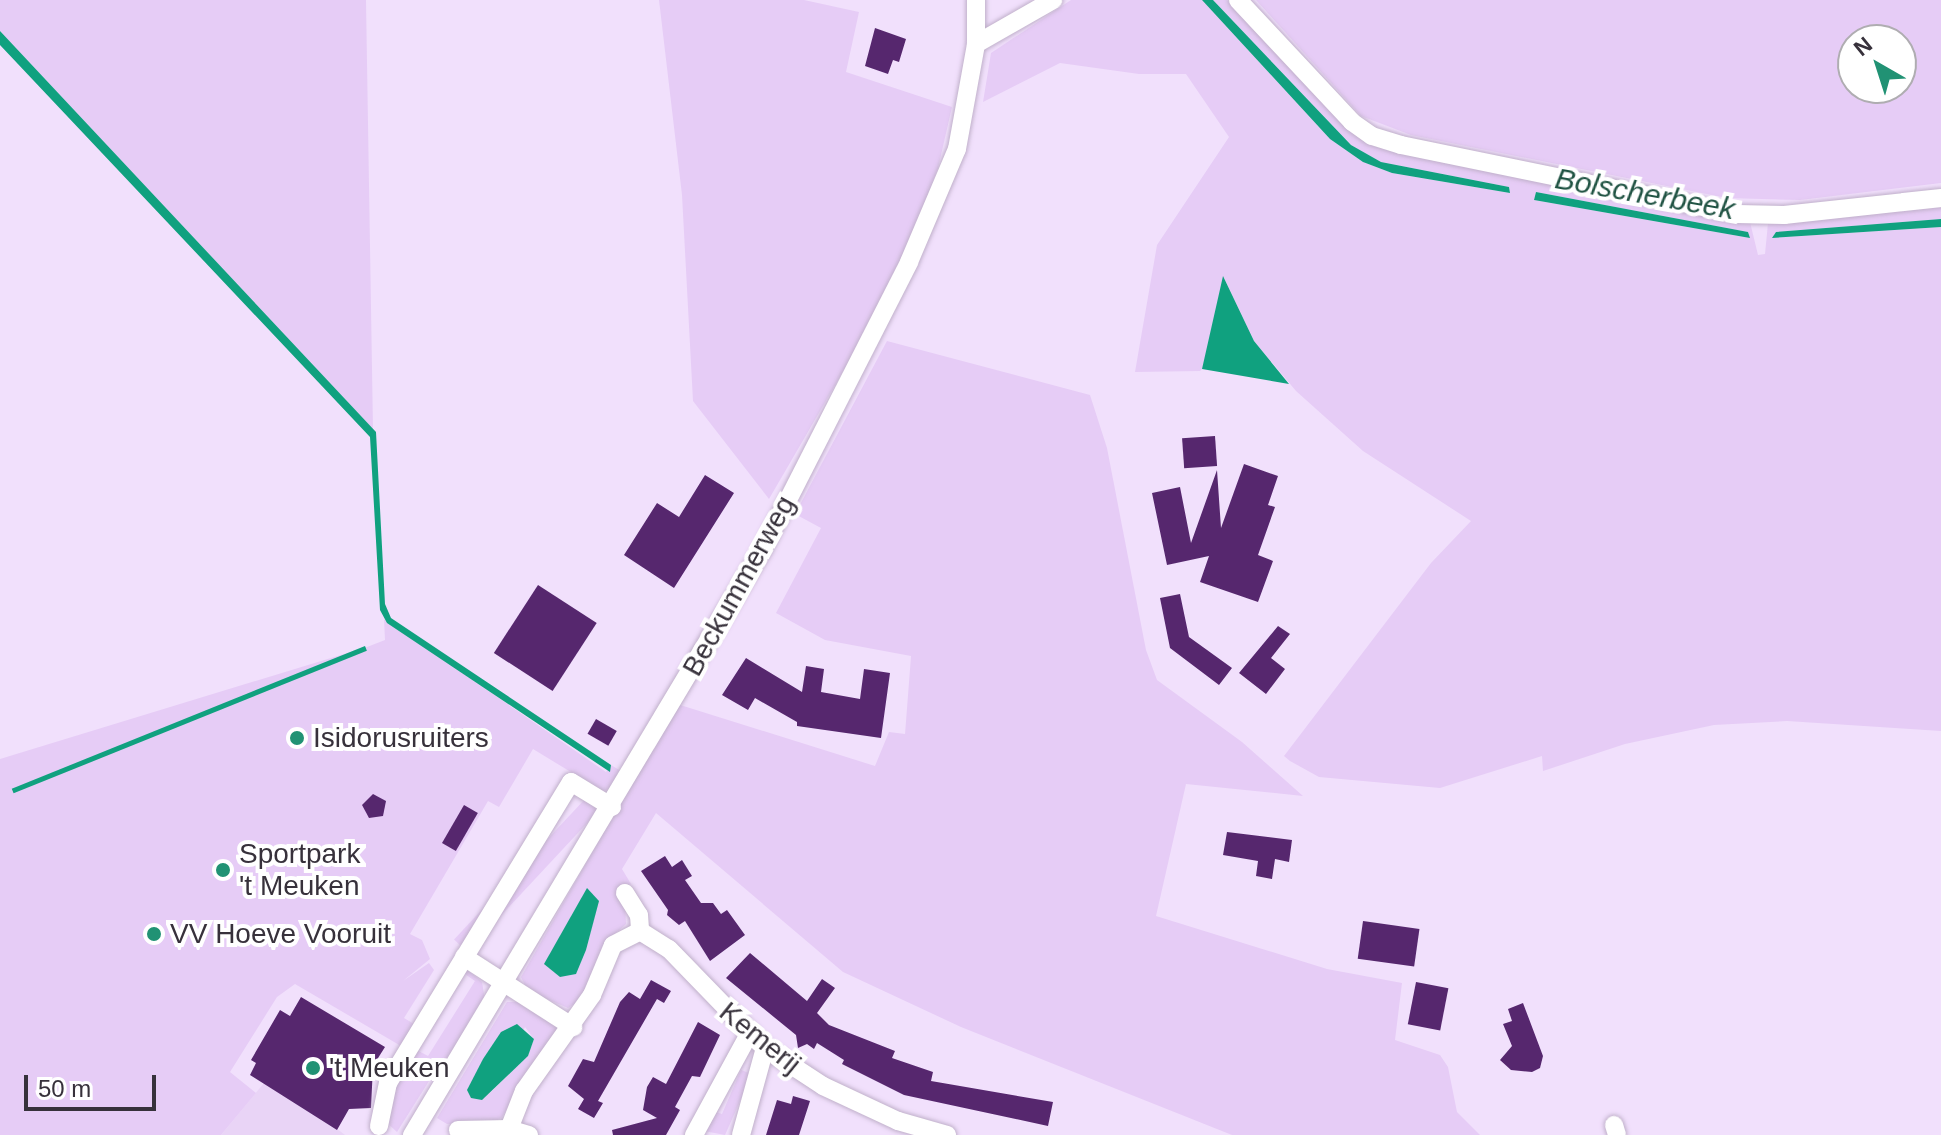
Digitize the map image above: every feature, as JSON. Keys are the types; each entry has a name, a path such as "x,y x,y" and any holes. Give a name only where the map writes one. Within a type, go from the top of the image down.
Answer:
{"street":[{"name":"Beckummerweg","path":"412,1135 506,985 763,549 921,237 957,149 976,44 976,0"},
{"path":"976,44 1053,0"},
{"path":"1238,0 1352,122 1372,136 1401,145 1737,214 1784,215 1941,198"},
{"path":"379,1126 388,1083 571,782 612,807"},
{"path":"509,1129 524,1091 573,1027 613,945 640,931 639,915 625,893"},
{"name":"Kemerij","path":"640,931 669,949 765,1048 823,1086 897,1128 947,1135"},
{"path":"464,957 573,1027"},
{"path":"694,1135 749,1034"},
{"path":"741,1135 765,1048"},
{"path":"458,1130 509,1129 529,1135"}],"shaded area":[{"path":"0,0 366,0 373,429 0,31"},
{"path":"659,0 804,0 859,12 846,72 952,107 938,168 912,237 856,349 769,499 693,401 682,195"},
{"path":"1071,0 1202,0 1330,139 1363,162 1392,173 1510,193 1509,187 1381,162 1351,145 1213,0 1227,0 1353,133 1400,153 1750,222 1758,255 1765,254 1768,223 1941,207 1941,219 1776,232 1772,238 1941,227 1941,731 1787,721 1714,725 1625,744 1543,771 1542,756 1440,788 1319,777 1290,761 1284,756 1431,563 1471,521 1363,451 1296,391 1254,341 1224,278 1206,365 1200,371 1135,372 1157,245 1229,137 1186,74 1139,74 1060,63 983,102 991,53","holes":["1536,192 1748,232 1750,238 1534,200"]},
{"path":"1202,0 1213,0 1351,145 1381,162 1509,187 1510,193 1392,173 1363,162 1330,139"},
{"path":"1256,0 1941,0 1941,183 1800,200 1727,198 1411,135 1361,116"},
{"path":"0,31 376,432 385,604 391,618 611,765 610,772 387,623 380,610 370,437 0,45"},
{"path":"1536,192 1748,232 1750,238 1534,200"},
{"path":"1941,219 1941,227 1772,238 1776,232"},
{"path":"1223,276 1254,341 1289,384 1202,369"},
{"path":"887,341 1090,395 1107,448 1146,650 1157,680 1242,742 1303,796 1186,784 1156,916 1327,969 1402,983 1395,1040 1440,1055 1448,1067 1457,1112 1480,1135 1232,1135 961,1027 843,972 656,813 622,869 631,884 616,892 625,906 626,924 607,941 584,998 568,1008 528,991 521,977 677,704 875,766 889,732 905,734 911,656 825,640 776,613 821,528 795,514"},
{"name":"Sportpark 't Meuken","path":"384,619 606,772 611,765 621,771 610,789 602,791 533,749 499,807 488,801 410,934 422,940 430,959 403,981 429,963 434,970 404,1018 414,1024 401,1046 295,984 277,997 230,1072 256,1093 221,1135 0,1135 0,759 367,647 385,640"},
{"path":"365,646 367,651 14,793 12,789"},
{"path":"585,799 598,811 467,952 454,939"},
{"path":"587,888 599,901 586,950 576,974 560,977 544,964"},
{"path":"464,967 482,982 485,1000 439,1075 411,1058 415,1049 428,1056 475,981 462,972"},
{"path":"507,1002 519,1002 554,1022 557,1030 502,1117 495,1122 447,1124 437,1118","holes":["525,1027 534,1039 528,1056 490,1093"]},
{"path":"517,1024 534,1039 528,1056 482,1100 471,1098 467,1090 483,1059 501,1032"},
{"path":"405,1066 429,1081 397,1132 387,1123 393,1086"},
{"path":"741,1070 752,1074 725,1135 704,1131 713,1111 722,1114"},
{"path":"264,1083 322,1117 345,1135 221,1135"}],"building":[{"path":"875,28 906,39 899,62 893,60 888,74 865,66"},
{"path":"1215,436 1217,466 1184,468 1182,438"},
{"path":"1244,464 1278,476 1268,505 1275,507 1258,555 1273,561 1258,602 1200,582 1209,556 1167,565 1152,493 1180,487 1191,543 1217,470 1221,528"},
{"path":"705,475 734,493 674,588 624,555 657,503 679,517"},
{"path":"538,585 597,623 553,691 494,653"},
{"path":"1180,594 1189,637 1232,668 1219,685 1170,648 1160,598"},
{"path":"1278,626 1290,634 1271,658 1285,669 1266,694 1239,673"},
{"path":"746,658 802,692 806,666 824,669 821,692 860,699 864,669 890,673 881,738 797,726 797,722 755,698 748,710 722,695"},
{"path":"596,719 617,731 608,746 588,734"},
{"path":"373,794 386,801 383,816 369,818 362,805"},
{"path":"464,805 478,813 456,851 442,843"},
{"path":"1227,832 1292,840 1289,862 1275,859 1272,879 1256,876 1258,861 1223,855"},
{"path":"665,856 672,867 682,860 692,876 685,880 701,903 713,903 721,914 727,910 745,935 710,961 685,921 679,925 667,915 668,910 641,871"},
{"path":"1363,921 1419,929 1414,967 1358,959"},
{"path":"750,953 807,1001 822,979 835,988 817,1013 829,1025 895,1051 892,1058 933,1072 931,1081 1053,1102 1048,1126 904,1095 842,1064 844,1060 817,1043 814,1049 807,1044 798,1048 796,1035 726,978"},
{"path":"651,980 671,991 664,1003 657,999 598,1101 603,1103 594,1118 578,1109 584,1099 568,1086 583,1059 594,1062 620,1002 629,992 640,999"},
{"path":"1416,982 1448,988 1440,1031 1408,1024"},
{"name":"'t Meuken","path":"301,997 385,1047 373,1066 371,1108 349,1109 337,1130 250,1075 256,1063 251,1060 280,1010 290,1016"},
{"path":"1523,1003 1543,1056 1540,1068 1532,1072 1511,1070 1500,1060 1512,1046 1503,1024 1512,1021 1508,1009"},
{"path":"698,1022 720,1035 700,1077 692,1076 675,1107 680,1110 666,1135 613,1135 612,1130 657,1118 643,1110 647,1087 653,1077 666,1084"},
{"path":"793,1096 810,1101 799,1135 766,1135 777,1100 791,1104"}],"place":[{"name":"Isidorusruiters","path":"297,738"},
{"name":"Sportpark 't Meuken","path":"223,870"},
{"name":"VV Hoeve Vooruit","path":"154,934"},
{"name":"'t Meuken","path":"313,1068"}],"water label":[{"name":"Bolscherbeek","path":"1645,194"}]}
